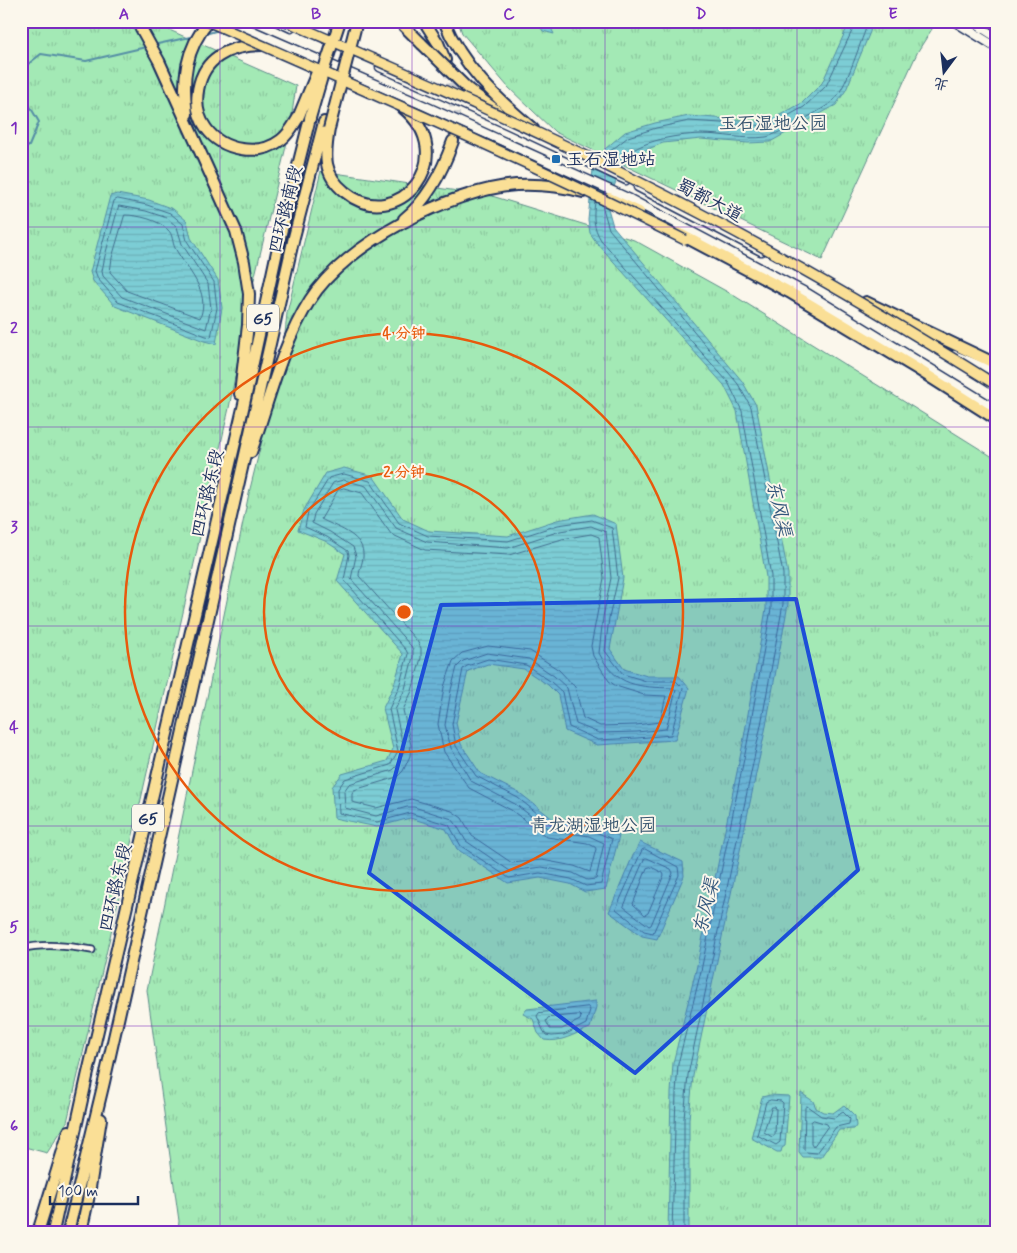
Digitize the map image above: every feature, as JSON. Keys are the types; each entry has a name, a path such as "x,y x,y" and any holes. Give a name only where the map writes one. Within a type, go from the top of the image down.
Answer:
{"highway":[{"path":"137,21 159,61 236,231 244,262 249,294 242,403"},
{"path":"188,124 183,92 185,73 189,57 198,36 208,21 469,137 620,207 685,240"},
{"path":"216,21 565,178 628,202 788,292 919,370 996,419"},
{"name":"蜀都大道","path":"286,21 556,141 675,200 770,250 891,320 996,385"},
{"name":"四环路南段","path":"256,407 294,237 326,126 338,69 356,21"},
{"path":"398,21 468,89 487,105 506,117 774,251 866,302 996,364"},
{"path":"424,21 438,43 445,60"},
{"path":"444,21 463,57 484,83 507,108 533,129"},
{"path":"268,45 246,45 231,50 219,56 210,64 202,76 197,102 200,116 205,127 223,143 247,150 261,149 282,140 298,118 339,25"},
{"name":"四环路南段","path":"242,403 281,233 310,118 339,25"},
{"path":"326,126 327,163 330,175 340,188 351,198 366,203 393,202 406,195 422,177 426,164 427,149 425,137 418,123 394,101"},
{"path":"235,498 295,325 311,298 348,258 391,229 420,204 446,162 453,141"},
{"path":"391,229 463,196 515,185 565,178"},
{"name":"四环路东段","path":"53,1232 87,1077 223,494 242,403"},
{"name":"四环路东段","path":"68,1232 256,407"},
{"path":"81,1232 116,1028"},
{"path":"38,1232 87,1077"}],"main road":[{"path":"230,21 565,178 628,202 807,293 996,409"},
{"path":"276,21 578,154"},
{"path":"954,21 996,47"},
{"path":"970,21 996,37"},
{"path":"638,183 910,334 960,358 996,372"}],"street":[{"path":"21,949 36,945 71,946 92,950"}],"highlighted area":[{"path":"796,599 858,870 635,1073 369,873 441,605"}],"green space":[{"path":"21,21 149,21 296,86 289,134 252,288 229,408 67,1122 47,1153 21,1146"},
{"name":"玉石湿地公园","path":"458,21 937,21 918,51 822,260 555,132 508,87 462,33"},
{"name":"青龙湖湿地公园","path":"321,171 492,196 634,240 733,295 996,459 996,1232 178,1232 179,1221 147,990 249,493 283,355 287,313"}],"water":[{"path":"536,21 545,21 554,34 543,31"},
{"path":"850,21 872,21 870,32 846,90 836,105 770,142 748,143 701,139 663,143 638,153 622,166 607,205 613,226 742,381 756,405 788,574 788,604 766,726 693,1076 689,1119 689,1232 668,1232 673,1063 696,970 743,743 766,609 766,577 737,411 724,385 590,233 588,220 593,169 605,149 625,132 689,116 767,122 802,103 822,83"},
{"path":"117,194 149,200 173,209 187,221 191,238 218,280 222,308 216,344 115,306 93,281 90,272 110,196"},
{"path":"344,468 373,476 403,519 429,531 508,536 557,520 593,514 616,524 623,578 610,649 624,669 647,676 679,676 689,688 675,740 597,745 565,731 558,695 548,685 524,669 488,664 468,671 456,723 461,744 480,773 521,794 554,820 592,825 619,836 606,889 585,892 570,884 540,878 508,883 457,849 446,829 410,818 377,827 334,818 332,787 342,774 387,761 393,749 383,708 394,685 403,654 337,581 345,554 325,541 298,530 304,510 326,473"},
{"path":"640,842 683,862 684,876 657,939 642,936 609,912"},
{"path":"596,1001 590,1028 556,1040 544,1040 538,1033 533,1019 523,1014 527,1009"},
{"path":"801,1093 813,1101 816,1108 823,1112 833,1113 844,1105 855,1116 856,1126 854,1129 839,1130 821,1157 803,1157 799,1152"},
{"path":"770,1095 789,1096 785,1146 781,1152 777,1152 751,1138 762,1097"}],"waterway":[{"path":"246,24 258,21"},
{"path":"205,34 219,30"},
{"path":"153,45 195,36"},
{"path":"21,83 23,68 41,54 86,61 146,47"},
{"path":"21,91 39,122 29,146 21,150"}],"tunnel":[{"path":"447,68 454,104 453,141"}],"place":[{"name":"玉石湿地站","path":"556,159"}],"water label":[{"name":"东风渠","path":"780,508"},
{"name":"东风渠","path":"705,906"}]}
